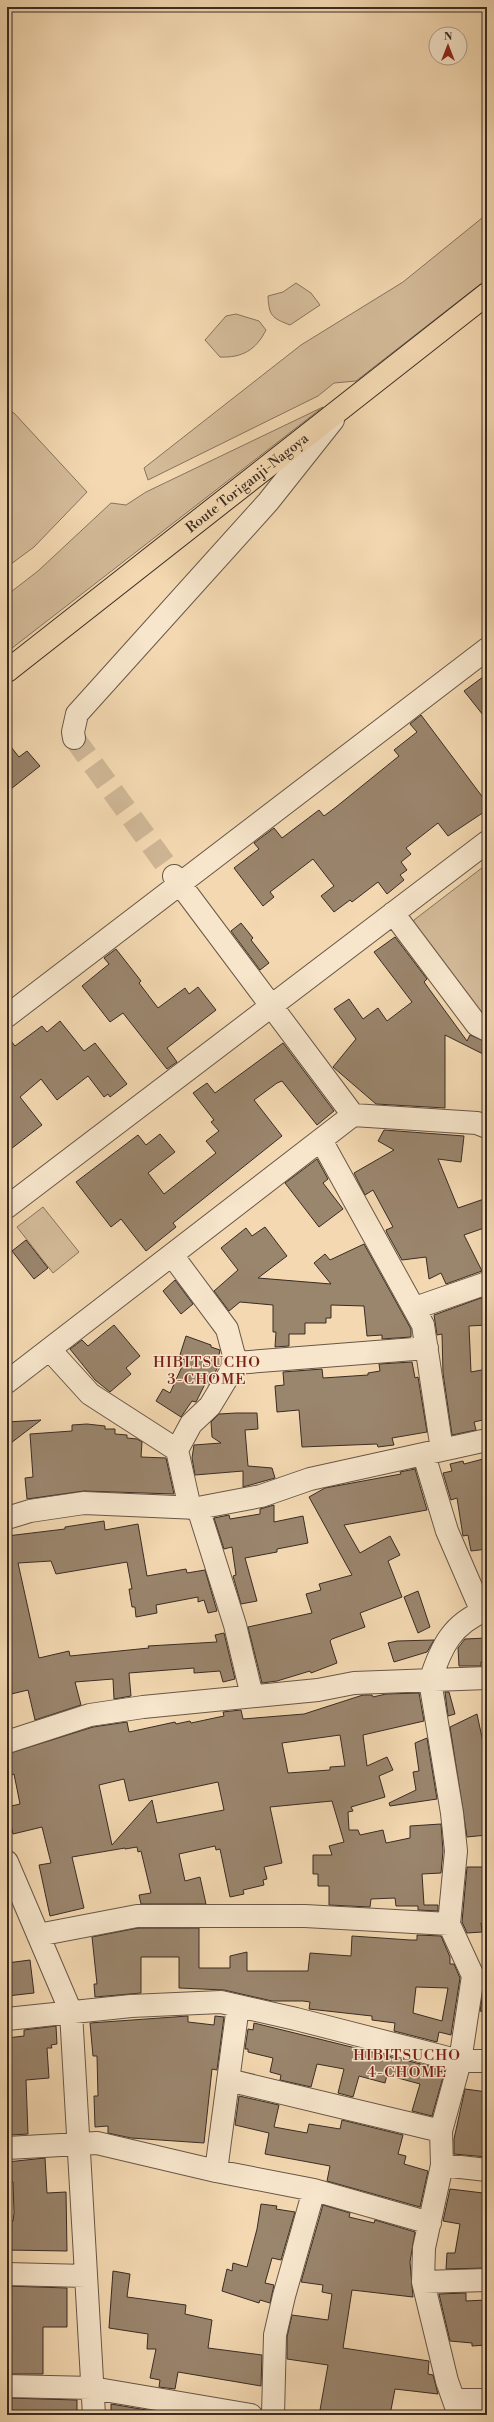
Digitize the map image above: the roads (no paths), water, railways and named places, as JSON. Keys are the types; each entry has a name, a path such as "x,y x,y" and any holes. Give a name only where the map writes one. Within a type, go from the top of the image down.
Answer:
{"main road":[{"name":"Route Toriganji-Nagoya","path":"7,671 487,294"}],"street":[{"path":"74,738 73,732 77,714 268,502 344,406"},
{"path":"7,1016 177,881 487,649"},
{"path":"7,1208 487,842"},
{"path":"177,881 354,1115"},
{"path":"393,913 476,1025 487,1030"},
{"path":"7,1382 354,1115 462,1122 487,1127"},
{"path":"321,1140 415,1308 423,1325 427,1348 433,1452 447,1531 484,1611 466,1619 452,1633 439,1655 430,1681 452,1813 456,1851 449,1924 478,1968 473,1976 460,2061 441,2131 442,2165 424,2248 423,2282 447,2381 457,2407 487,2400"},
{"path":"172,1255 227,1328 236,1363 210,1406 191,1424 177,1450"},
{"path":"415,1308 487,1283"},
{"path":"236,1363 427,1348"},
{"path":"50,1350 90,1394 177,1450 194,1508 235,1625 252,1696"},
{"path":"7,1518 30,1511 84,1504 194,1508 261,1496 310,1479 487,1440"},
{"path":"7,1742 90,1715 252,1696 318,1690 354,1683 487,1678"},
{"path":"9,1873 38,1935 71,2012 80,2145 94,2415"},
{"path":"38,1935 137,1916 305,1916 449,1924"},
{"path":"7,2019 131,2006 221,2002 296,2018 460,2061 487,2061"},
{"path":"216,2171 238,2006"},
{"path":"228,2080 441,2131"},
{"path":"7,2148 97,2143 216,2171 314,2190 430,2223"},
{"path":"442,2165 487,2170"},
{"path":"272,2415 275,2335 284,2296 314,2190"},
{"path":"7,2274 86,2276"},
{"path":"423,2282 487,2280"},
{"path":"7,2386 92,2388 252,2415"}],"tunnel":[{"path":"74,738 174,876"}],"district":[{"name":"HIBITSUCHO 3-CHOME","path":"207,1370"},
{"name":"HIBITSUCHO 4-CHOME","path":"407,2064"}]}
